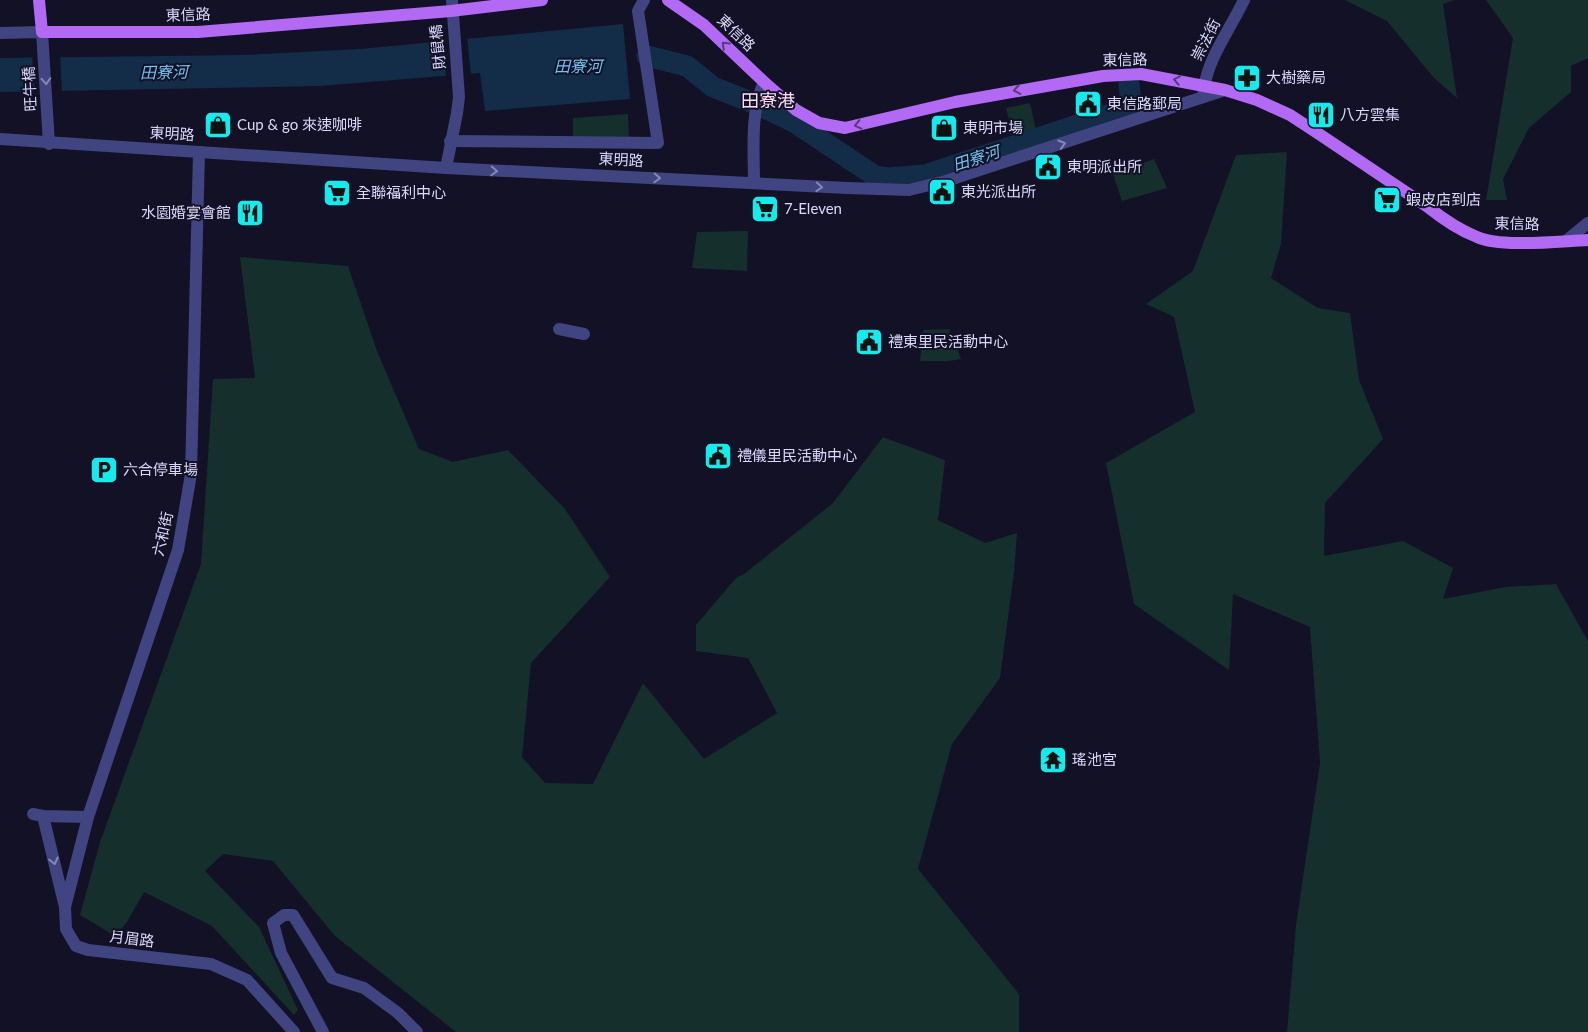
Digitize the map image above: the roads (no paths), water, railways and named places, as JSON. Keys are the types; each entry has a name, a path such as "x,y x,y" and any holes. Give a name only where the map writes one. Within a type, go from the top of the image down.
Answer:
{"main road":[{"path":"39,0 42,32"},
{"name":"東信路","path":"42,32 198,32 451,5 542,0"},
{"name":"東信路","path":"668,0 704,25 784,101 808,118 819,123 845,128 955,102 1103,76 1141,74 1203,91 1225,90 1257,100 1290,115 1428,207 1447,222 1478,238 1494,242 1588,240"}],"street":[{"path":"450,141 658,143 638,11 644,0"},
{"name":"崇法街","path":"1203,91 1210,62 1244,0"},
{"name":"財鼠橋","path":"446,168 450,141 458,113 458,81 451,5"},
{"path":"0,33 42,32"},
{"name":"旺牛橋","path":"42,32 49,144"},
{"path":"754,183 755,114 758,95 764,82"},
{"name":"東明路","path":"0,139 49,144 446,168 908,190 946,181 1166,110 1203,91"},
{"name":"六和街","path":"65,907 88,817 178,550 186,507 191,474 199,152"},
{"path":"1566,241 1588,222"},
{"path":"559,329 584,334"},
{"name":"月眉路","path":"88,817 38,815 65,907 66,929 76,946 88,950 211,964 247,980 294,1032"},
{"path":"323,1032 310,1011 281,953 273,923 284,915 293,915 332,978 364,988 398,1013 418,1032"}],"water":[{"name":"田寮河","path":"623,24 630,99 485,111 480,73 320,86 0,92 0,58 244,55 360,49"}],"waterway":[{"name":"田寮河","path":"647,56 687,66 713,87 794,122 875,176 888,178 925,175 1123,110 1130,102 1129,85"}],"place":[{"name":"大樹藥局","path":"1247,78"},
{"name":"東信路郵局","path":"1088,104"},
{"name":"八方雲集","path":"1321,115"},
{"name":"Cup & go 來速咖啡","path":"218,125"},
{"name":"東明市場","path":"944,128"},
{"name":"東明派出所","path":"1048,167"},
{"name":"東光派出所","path":"942,192"},
{"name":"全聯福利中心","path":"337,193"},
{"name":"蝦皮店到店","path":"1387,200"},
{"name":"7-Eleven","path":"765,209"},
{"name":"水園婚宴會館","path":"250,213"},
{"name":"禮東里民活動中心","path":"869,342"},
{"name":"禮儀里民活動中心","path":"718,456"},
{"name":"六合停車場","path":"104,470"},
{"name":"瑤池宮","path":"1053,760"}],"district":[{"name":"田寮港","path":"768,101"}]}
